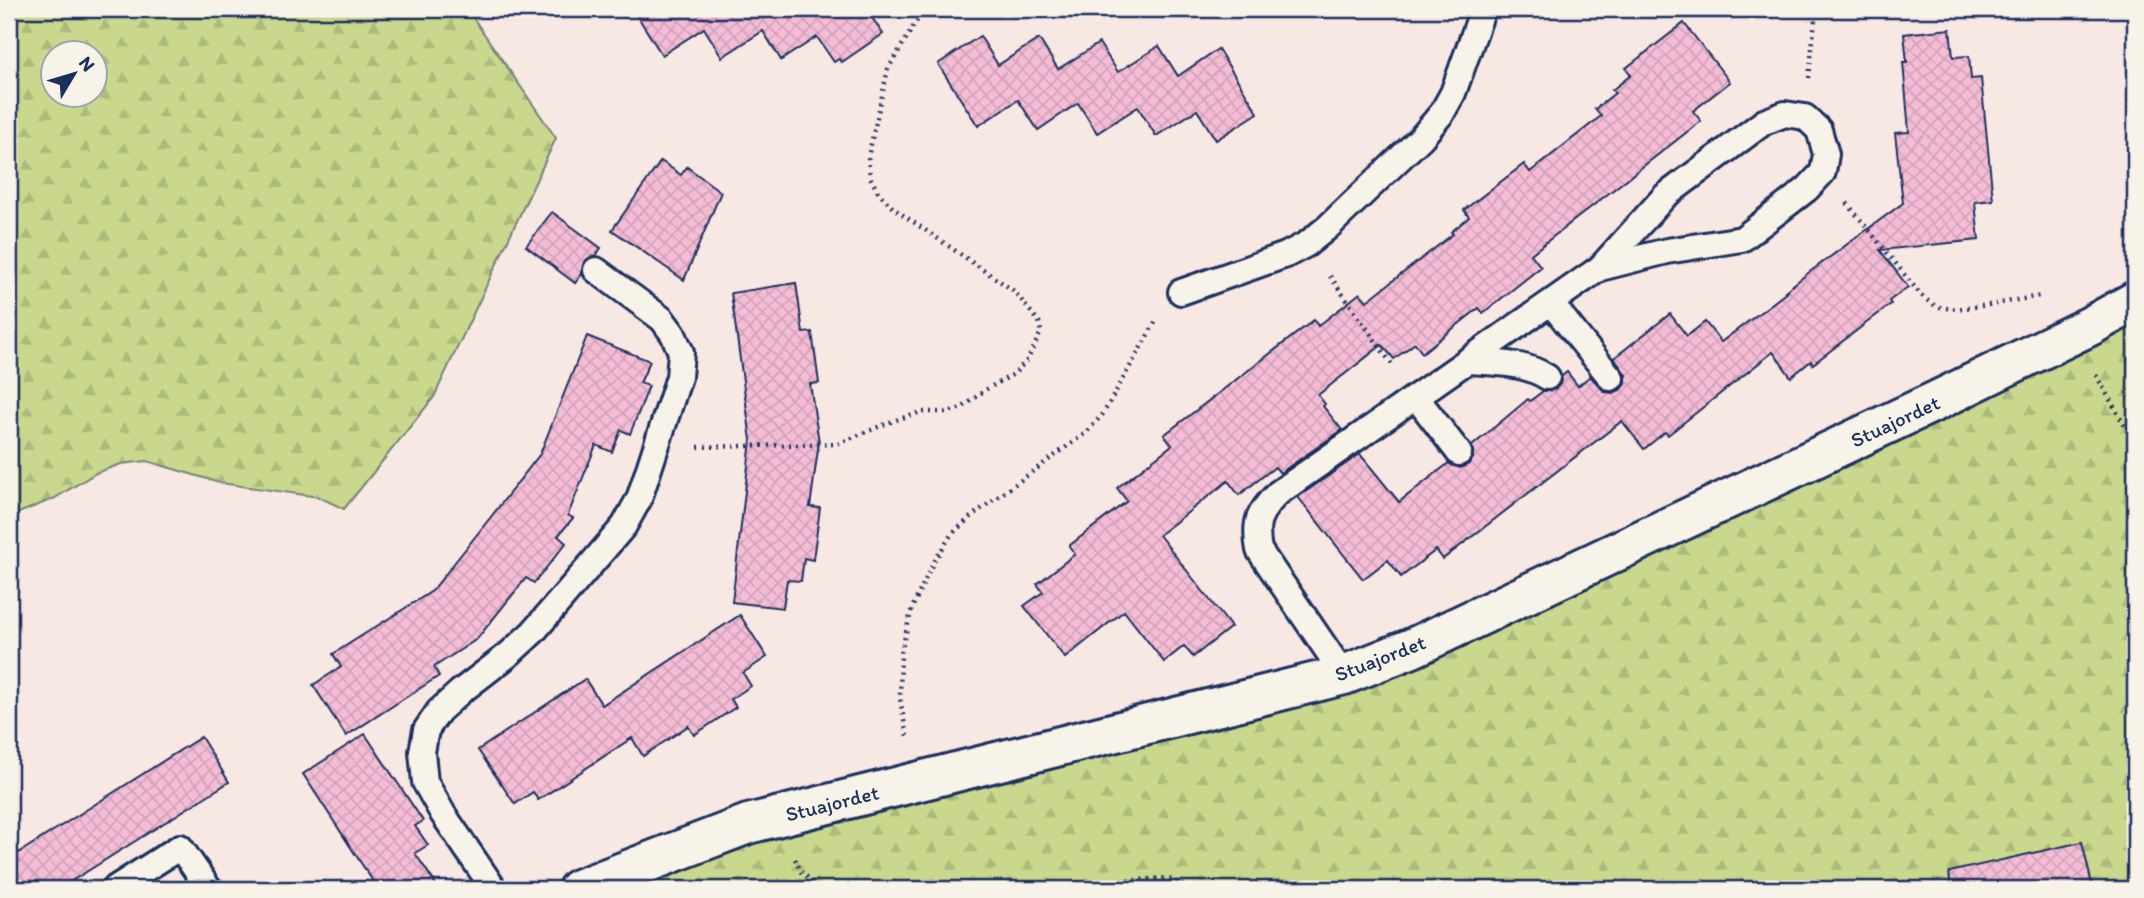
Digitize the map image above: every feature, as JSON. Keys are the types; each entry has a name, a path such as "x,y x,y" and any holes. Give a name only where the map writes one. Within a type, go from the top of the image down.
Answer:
{"street":[{"name":"Stuajordet","path":"578,889 748,824 1344,675 1412,648 2082,330 2135,301"}],"lane":[{"path":"1181,292 1286,256 1307,244 1328,226 1421,138 1442,113 1453,93 1483,9"},
{"path":"1344,675 1259,550 1255,530 1263,509 1278,493 1600,268 1665,196 1764,122 1785,114 1805,117 1819,130 1826,154 1823,172 1807,189 1742,239 1667,251 1600,268"},
{"path":"494,889 443,814 425,782 422,752 426,730 439,711 533,632 624,526 639,499 679,377 681,352 662,319 596,270"},
{"path":"1551,303 1611,378"},
{"path":"1468,361 1517,365 1534,369 1547,377"},
{"path":"1416,397 1459,453"},
{"path":"114,889 180,847 209,889"}],"path":[{"path":"655,448 836,444 921,412 948,412 962,408 985,390 1014,374 1028,359 1041,332 1039,322 1027,305 1014,291 893,208 878,192 870,177 868,157 888,69 924,9"},
{"path":"1805,117 1816,9"},
{"path":"1823,172 1931,304 1942,308 1958,308 2043,295 2059,297 2081,310 2082,330 2135,444"},
{"path":"1307,244 1416,397"},
{"path":"915,781 900,699 901,652 912,608 932,565 951,535 966,522 1087,432 1103,414 1163,307 1181,292"},
{"path":"1051,889 1079,884 1167,878 1192,889"},
{"path":"1232,889 1250,886 1262,889"}],"green space":[{"path":"9,9 467,9 556,138 434,397 344,509 319,497 221,483 147,461 121,464 96,473 55,498 9,517"},
{"path":"2135,301 2135,889 578,889 1344,675"}],"building":[{"path":"633,9 866,9 883,34 842,62 839,59 834,62 817,37 781,60 763,31 722,57 704,28 662,55"},
{"path":"1684,23 1730,82 1693,111 1701,121 1531,254 1541,267 1483,313 1479,308 1422,353 1415,343 1394,359 1382,345 1318,395 1342,430 1280,473 1275,467 1239,495 1228,481 1159,535 1231,627 1193,657 1184,646 1164,662 1124,611 1065,658 1024,606 1043,592 1037,584 1075,554 1069,546 1127,501 1117,488 1172,445 1164,435 1314,320 1318,326 1360,293 1367,301 1453,234 1451,232 1469,217 1464,210 1524,164 1530,172 1601,116 1595,109 1615,93 1612,90 1631,75 1626,68"},
{"path":"1950,29 1953,57 1969,56 1971,79 1981,78 1993,200 1975,202 1979,240 1880,250 1908,287 1889,301 1891,304 1813,364 1811,361 1791,377 1773,352 1668,435 1665,432 1644,449 1622,421 1443,559 1436,550 1401,577 1388,560 1363,579 1298,497 1360,454 1399,502 1449,463 1460,468 1469,464 1473,458 1472,446 1528,399 1530,401 1543,391 1555,389 1567,372 1578,386 1590,376 1605,392 1620,390 1625,384 1626,375 1614,358 1670,314 1687,336 1705,322 1721,342 1903,203 1895,133 1909,132 1903,62 1907,62 1904,34"},
{"path":"980,36 998,65 1039,39 1058,69 1099,43 1118,72 1159,46 1178,76 1218,49 1258,113 1216,140 1197,110 1156,136 1138,107 1097,133 1078,103 1038,130 1018,100 978,126 938,64"},
{"path":"661,161 681,175 687,167 721,192 684,280 612,230"},
{"path":"552,212 601,248 596,255 584,262 582,274 575,283 526,246"},
{"path":"796,283 803,333 812,332 819,383 810,384 819,442 810,507 820,508 813,560 804,558 801,581 787,580 783,608 732,602 751,440 731,293"},
{"path":"587,336 650,361 640,383 649,386 630,434 621,430 612,452 596,445 568,515 573,518 558,536 566,543 534,583 526,578 477,639 434,667 439,676 346,736 313,685 341,667 333,654 432,591 490,518 540,454"},
{"path":"740,615 767,657 743,673 751,686 731,699 736,707 694,735 688,726 643,756 632,738 538,800 533,792 515,804 478,750 585,679 602,705"},
{"path":"365,734 423,821 415,826 428,845 415,853 439,889 378,889 303,774"},
{"path":"201,737 229,782 59,889 9,889 9,859"},
{"path":"2082,842 2093,889 1951,889 1949,872"}]}
